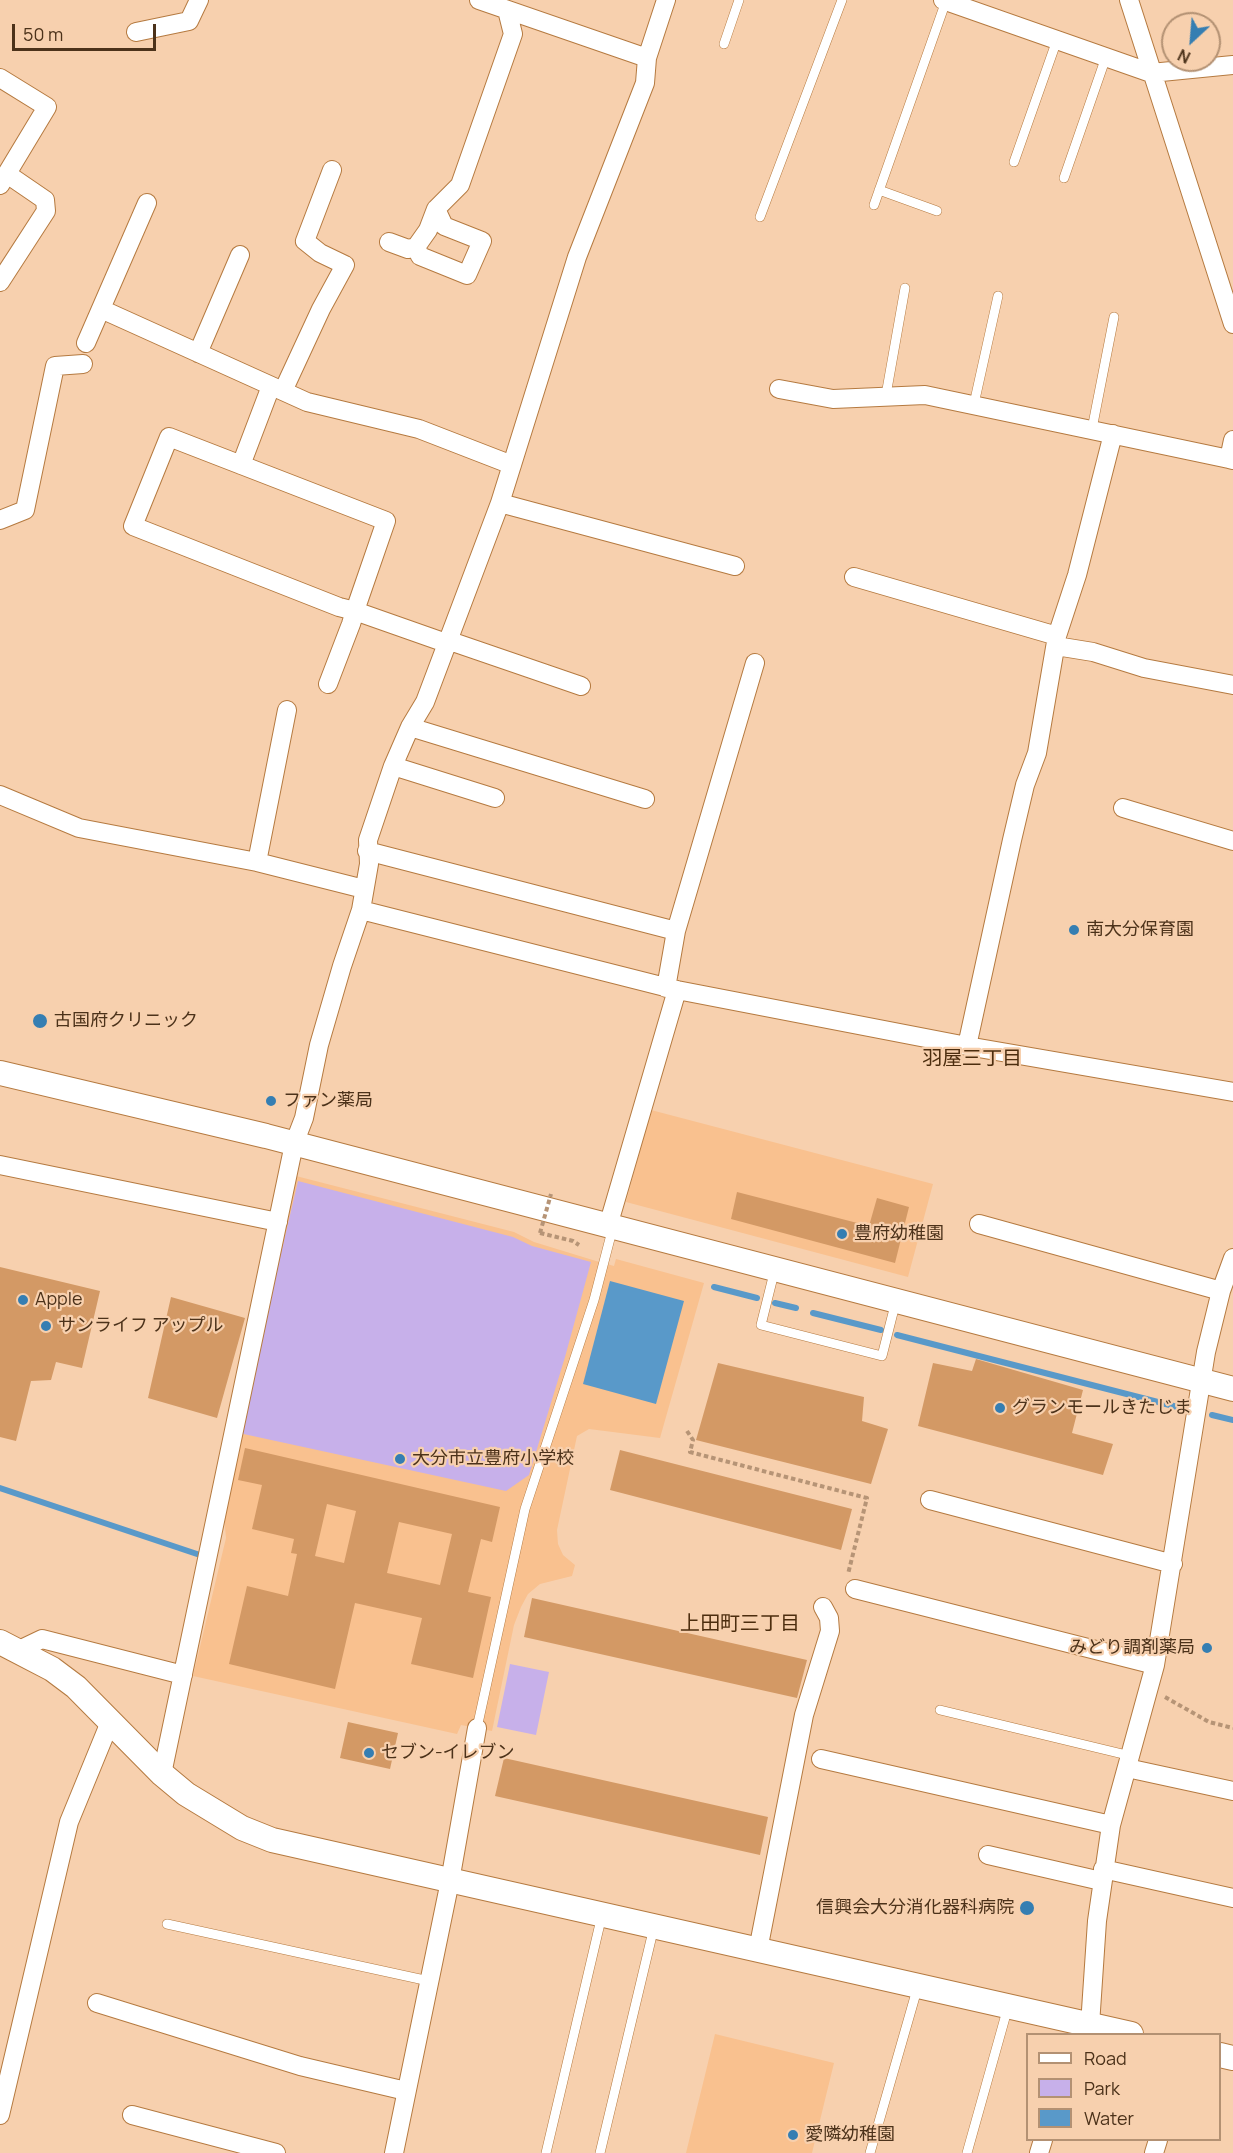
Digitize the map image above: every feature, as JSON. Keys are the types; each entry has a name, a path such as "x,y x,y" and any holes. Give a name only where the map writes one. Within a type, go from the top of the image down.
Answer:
{"street":[{"path":"136,32 189,21 199,0"},
{"path":"478,0 647,58"},
{"path":"162,1774 294,1144 304,1118 319,1045 361,910 369,864 367,851 393,766 425,702 446,641 500,503 577,257 645,83 647,58 666,0"},
{"path":"1129,0 1233,324"},
{"path":"945,1 1151,73 1232,68"},
{"path":"389,242 408,249 416,247 428,230 436,209 460,185 513,34 507,10"},
{"path":"0,78 47,107 3,179 45,200 46,211 0,282"},
{"path":"240,465 277,388 345,264 320,253 305,241 332,170"},
{"path":"86,343 147,203"},
{"path":"416,247 420,256 467,275 482,241 444,226 436,209"},
{"path":"198,352 240,255"},
{"path":"100,309 277,388 326,407 419,429 512,465"},
{"path":"0,520 25,510 55,366 82,364"},
{"path":"779,389 833,399 925,395 1231,460 1233,440"},
{"path":"967,1046 1025,785 1037,753 1056,641 1077,575 1113,434"},
{"path":"328,684 355,611 386,520 169,437 133,526 355,611 581,686"},
{"path":"500,503 735,566"},
{"path":"854,577 1144,668 1233,685"},
{"path":"611,1226 671,989 676,931 755,663"},
{"path":"257,862 287,710"},
{"path":"410,728 645,799"},
{"path":"393,766 495,798"},
{"path":"0,795 79,828 257,862 364,888"},
{"path":"1123,808 1233,841"},
{"path":"367,851 676,931"},
{"path":"361,910 671,989 967,1046 1233,1092"},
{"path":"0,1073 294,1144 1233,1389"},
{"path":"0,1165 278,1222"},
{"path":"979,1224 1221,1291"},
{"path":"1077,2027 1111,1825 1155,1665 1201,1380 1221,1291 1233,1258"},
{"path":"930,1500 1173,1564"},
{"path":"850,1586 1155,1665"},
{"path":"758,1950 804,1715 830,1631 829,1618 823,1607"},
{"path":"9,1646 42,1639 183,1675"},
{"path":"9,1646 76,1687 162,1774 217,1814 272,1840 918,1986 1008,2007 1077,2027 1123,2033"},
{"path":"0,2115 69,1822 110,1722"},
{"path":"394,2153 450,1881 477,1728"},
{"path":"821,1759 1111,1825"},
{"path":"1129,1762 1233,1791"},
{"path":"988,1855 1233,1898"},
{"path":"97,2003 300,2066 406,2091"},
{"path":"132,2115 276,2153"}],"lane":[{"path":"724,44 739,0"},
{"path":"760,217 842,0"},
{"path":"874,205 945,1"},
{"path":"1014,162 1057,40"},
{"path":"1064,178 1106,57"},
{"path":"879,190 937,211"},
{"path":"886,395 905,288"},
{"path":"974,404 998,296"},
{"path":"1092,429 1114,317"},
{"path":"477,1728 525,1509 594,1300 611,1226"},
{"path":"775,1269 761,1325 882,1356 896,1301"},
{"path":"940,1710 1129,1762"},
{"path":"546,2153 602,1915"},
{"path":"167,1924 429,1981"},
{"path":"600,2153 654,1927"},
{"path":"870,2153 918,1986"},
{"path":"967,2153 1008,2007"}],"path":[{"path":"551,1194 540,1233 573,1241 579,1245"},
{"path":"687,1431 693,1440 690,1452 867,1498 850,1586"},
{"path":"1148,1688 1209,1722 1233,1728"}],"shaded area":[{"path":"651,1110 933,1184 908,1277 626,1202"},
{"name":"大分市立豊府小学校","path":"296,1176 514,1232 534,1242 614,1266 616,1259 704,1283 660,1438 589,1429 577,1436 557,1530 558,1544 563,1555 575,1565 572,1576 540,1584 528,1594 521,1607 514,1625 492,1731 461,1725 457,1734 193,1676 226,1538 222,1494"},
{"path":"715,2034 834,2063 812,2153 686,2153"}],"green space":[{"path":"298,1181 513,1237 532,1246 591,1262 529,1475 506,1491 239,1433"},
{"path":"510,1664 549,1672 536,1735 497,1727"}],"water":[{"path":"610,1281 684,1301 656,1404 583,1384"}],"building":[{"path":"737,1192 869,1226 877,1198 909,1207 895,1263 731,1219"},
{"name":"サンライフ アップル","path":"0,1267 100,1291 82,1368 56,1362 51,1380 31,1381 16,1441 0,1437"},
{"path":"171,1297 245,1318 217,1418 148,1398"},
{"name":"グランモールきたじま","path":"976,1359 1083,1390 1072,1433 1113,1444 1103,1475 918,1426 933,1363 972,1371"},
{"path":"718,1363 864,1397 862,1421 888,1429 871,1484 696,1440"},
{"path":"245,1448 500,1507 492,1542 481,1539 468,1592 491,1597 473,1678 411,1664 422,1618 355,1603 335,1689 229,1664 247,1586 288,1596 297,1554 291,1553 294,1539 252,1529 262,1485 238,1480","holes":["327,1504 356,1511 344,1563 315,1556","399,1522 452,1534 440,1585 387,1573"]},
{"path":"620,1450 852,1509 841,1550 610,1490"},
{"path":"532,1598 807,1660 797,1698 524,1637"},
{"path":"348,1722 398,1733 390,1769 340,1758"},
{"path":"504,1758 768,1817 760,1855 495,1796"}],"waterway":[{"path":"714,1287 757,1298"},
{"path":"775,1303 796,1308"},
{"path":"813,1313 881,1330"},
{"path":"897,1335 1189,1410"},
{"path":"1212,1415 1233,1420"},
{"path":"0,1488 200,1555"}],"place":[{"name":"南大分保育園","path":"1074,930"},
{"name":"古国府クリニック","path":"40,1021"},
{"name":"ファン薬局","path":"271,1101"},
{"name":"豊府幼稚園","path":"842,1234"},
{"name":"Apple","path":"23,1300"},
{"name":"サンライフ アップル","path":"46,1326"},
{"name":"グランモールきたじま","path":"1000,1408"},
{"name":"大分市立豊府小学校","path":"400,1459"},
{"name":"みどり調剤薬局","path":"1207,1648"},
{"name":"セブン-イレブン","path":"369,1753"},
{"name":"信興会大分消化器科病院","path":"1027,1908"},
{"name":"愛隣幼稚園","path":"793,2135"}],"district":[{"name":"羽屋三丁目","path":"972,1059"},
{"name":"上田町三丁目","path":"740,1624"}]}
